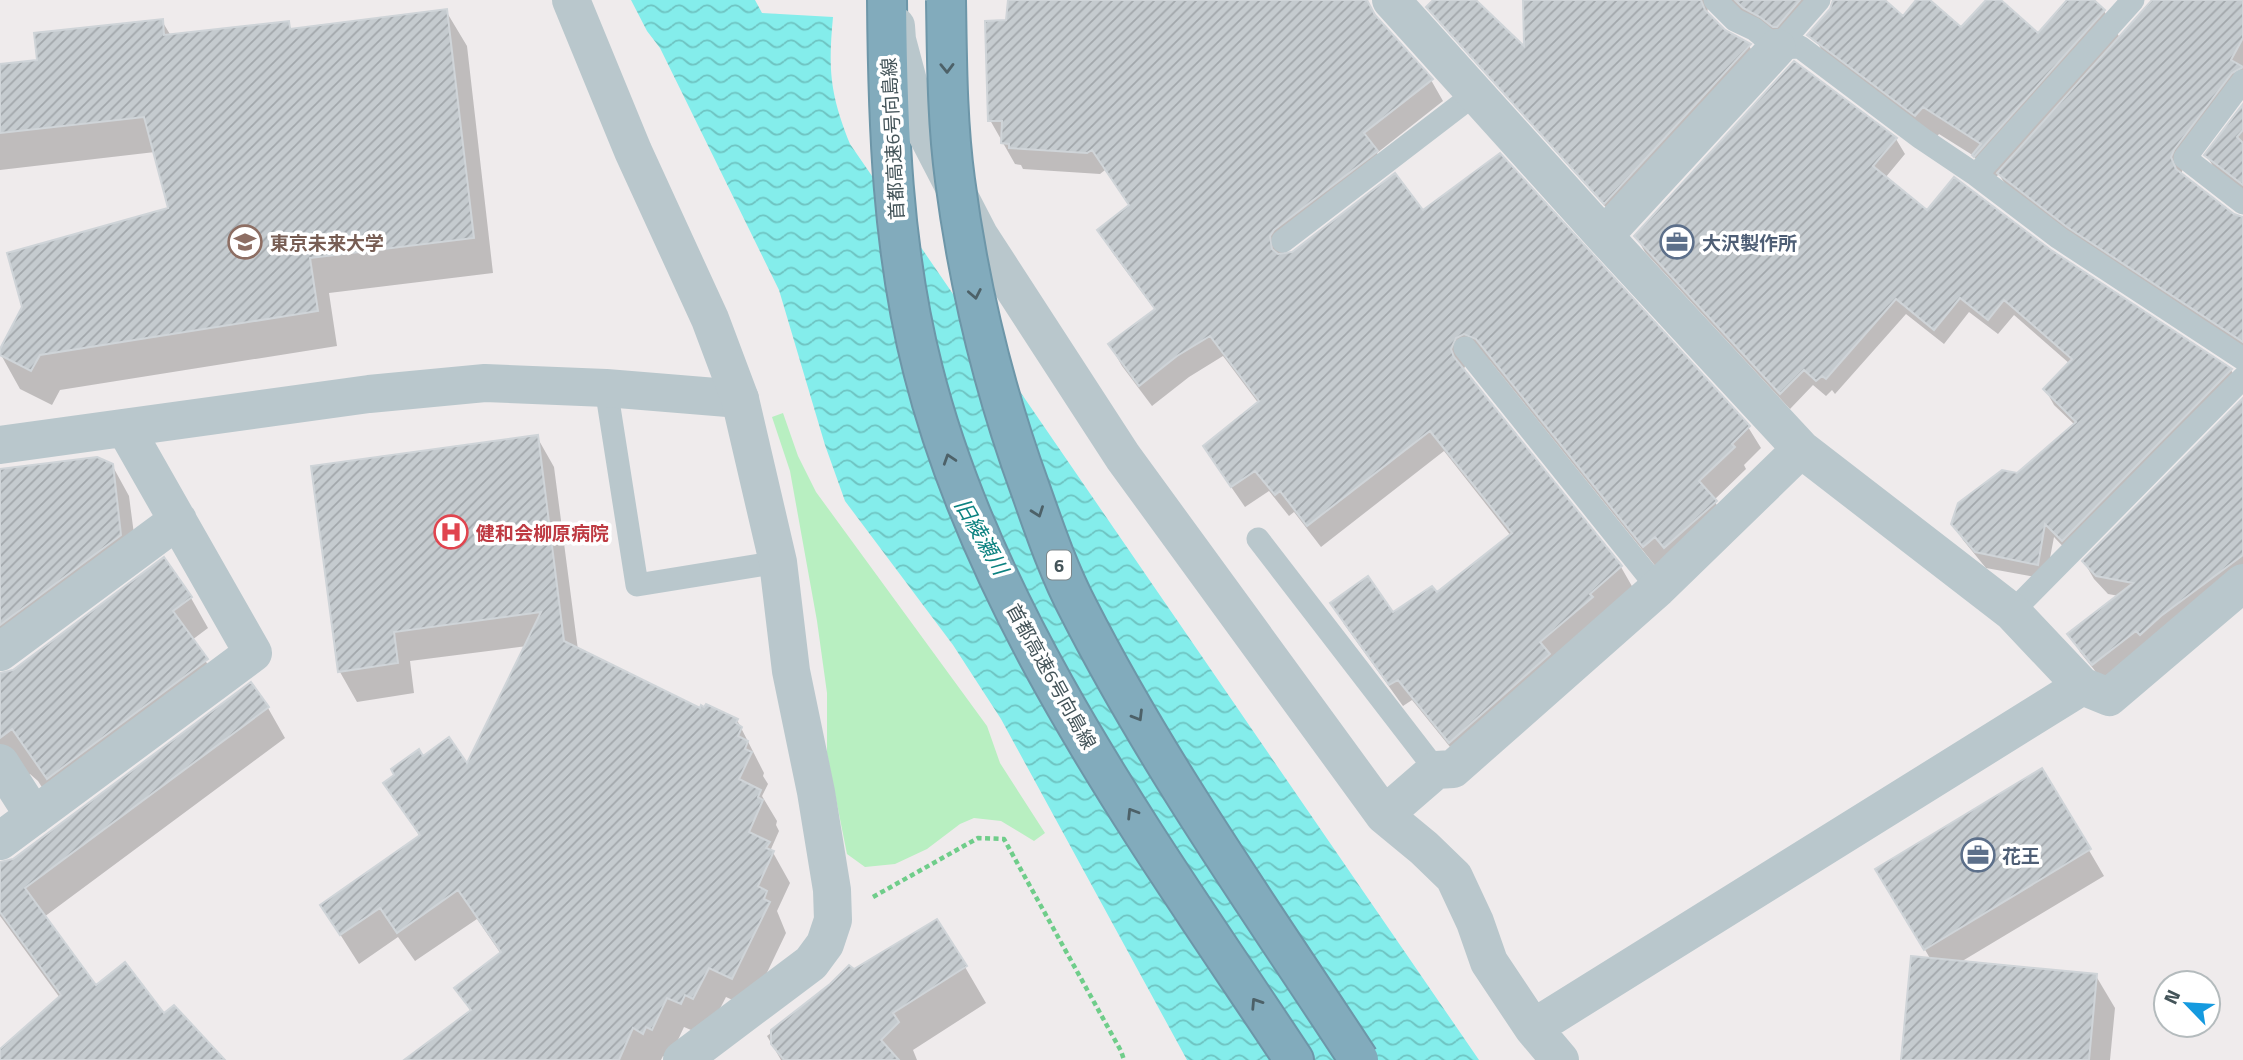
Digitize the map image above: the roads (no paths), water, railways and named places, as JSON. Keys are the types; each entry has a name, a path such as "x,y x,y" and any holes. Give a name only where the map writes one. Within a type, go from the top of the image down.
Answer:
{"highway":[{"name":"首都高速6号向島線","path":"887,0 892,183 903,270 922,370 951,466 987,552 1072,718 1147,838 1294,1060"},
{"name":"6","path":"946,0 948,91 955,179 968,262 987,354 1014,444 1044,528 1077,608 1127,697 1192,804 1359,1060"}],"street":[{"path":"571,0 633,151 710,320 740,399 778,562 791,671 830,878 833,920 825,944 811,963 682,1060"},
{"path":"893,0 897,40 917,114 979,235 1123,457 1384,815 1454,877 1475,922 1489,962 1533,1028 1560,1060"},
{"path":"1391,0 1801,449 2012,612 2082,687 2109,697 2243,583"},
{"path":"1604,236 1777,48"},
{"path":"0,445 369,394 485,383 606,388 740,399"},
{"path":"0,841 253,653 125,428"},
{"path":"1384,815 1436,770 1453,769 1658,588 1801,449"},
{"path":"0,652 178,520"},
{"path":"1533,1028 2082,687"},
{"path":"0,763 34,816"}],"lane":[{"path":"1715,0 1735,20 1754,29 1777,48 1800,47 2059,238 2243,359"},
{"path":"1777,48 1819,0"},
{"path":"1976,175 2133,0"},
{"path":"2243,81 2185,159 2243,203"},
{"path":"1283,241 1476,93"},
{"path":"1465,348 1658,588"},
{"path":"2012,612 2243,378"},
{"path":"606,388 637,585 778,562"},
{"path":"1258,538 1436,770"}],"water":[{"name":"旧綾瀬川","path":"631,0 755,0 762,13 833,17 832,82 838,111 850,144 1479,1060 1187,1060 1001,719 953,645 845,501 825,445 779,290 660,48 647,31"}],"place":[{"name":"東京未来大学","path":"245,242"},
{"name":"大沢製作所","path":"1677,242"},
{"name":"健和会柳原病院","path":"451,532"},
{"name":"花王","path":"1978,855"}]}
